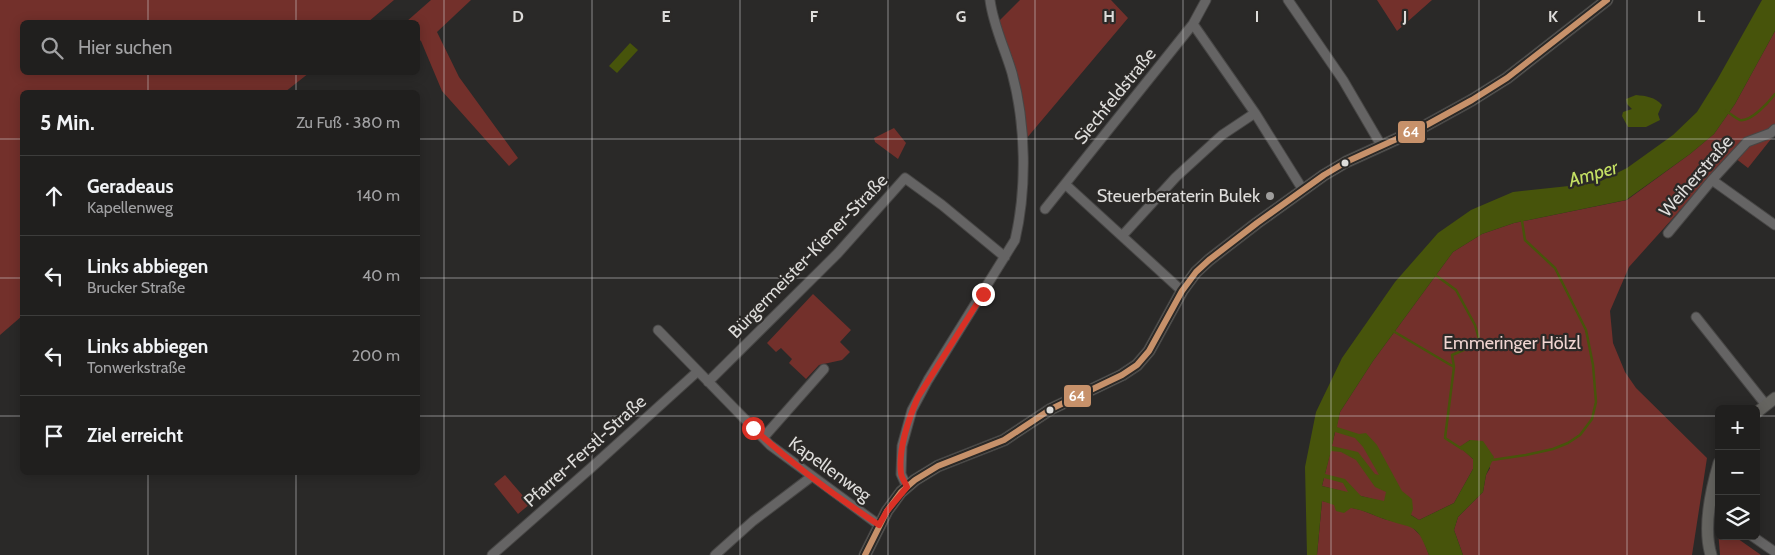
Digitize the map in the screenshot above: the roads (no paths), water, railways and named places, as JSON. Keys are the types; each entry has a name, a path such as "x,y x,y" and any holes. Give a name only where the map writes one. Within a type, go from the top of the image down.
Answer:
{"street":[{"path":"907,487 901,474 902,446 912,410 928,380 1015,240 1020,222 1022,143 1019,108 1012,74 990,0"},
{"name":"Siechfeldstraße","path":"1045,209 1194,24 1206,0"},
{"path":"1288,0 1343,80 1381,145"},
{"path":"866,555 879,525 890,506 907,487 938,466 1004,440 1051,409 1128,371 1137,364 1149,351 1182,291 1196,272 1209,260 1304,190 1346,162 1423,127 1507,78 1607,0"},
{"path":"1194,24 1255,113 1304,190"},
{"path":"1122,236 1176,177 1222,136 1255,113"},
{"name":"Weiherstraße","path":"1668,233 1712,180 1748,142 1771,133 1775,129"},
{"name":"Bürgermeister-Kiener-Straße","path":"708,382 838,253 905,178 942,204 1005,257"},
{"path":"1712,180 1775,226"},
{"path":"1065,184 1182,291"},
{"path":"1696,317 1770,402 1760,411"},
{"name":"Kapellenweg","path":"658,330 770,445 811,477 879,525"},
{"path":"763,438 824,369"},
{"name":"Pfarrer-Ferstl-Straße","path":"492,555 698,371"},
{"path":"715,555 752,521 811,477"},
{"path":"1711,555 1708,524 1710,497 1715,478"},
{"path":"1758,540 1775,552"}],"waterway":[{"path":"1726,111 1738,119 1744,120 1759,111 1775,94"},
{"path":"1492,460 1553,449 1568,443 1580,435 1592,419 1596,402 1593,365 1586,330 1555,268 1525,240 1522,221"},
{"path":"1434,274 1456,290 1475,325 1479,339 1466,349 1452,355 1454,367 1445,438 1462,449"},
{"name":"Amper","path":"1393,331 1454,367"}],"place":[{"name":"Steuerberaterin Bulek","path":"1270,196"}],"park label":[{"name":"Emmeringer Hölzl","path":"1512,343"}]}
